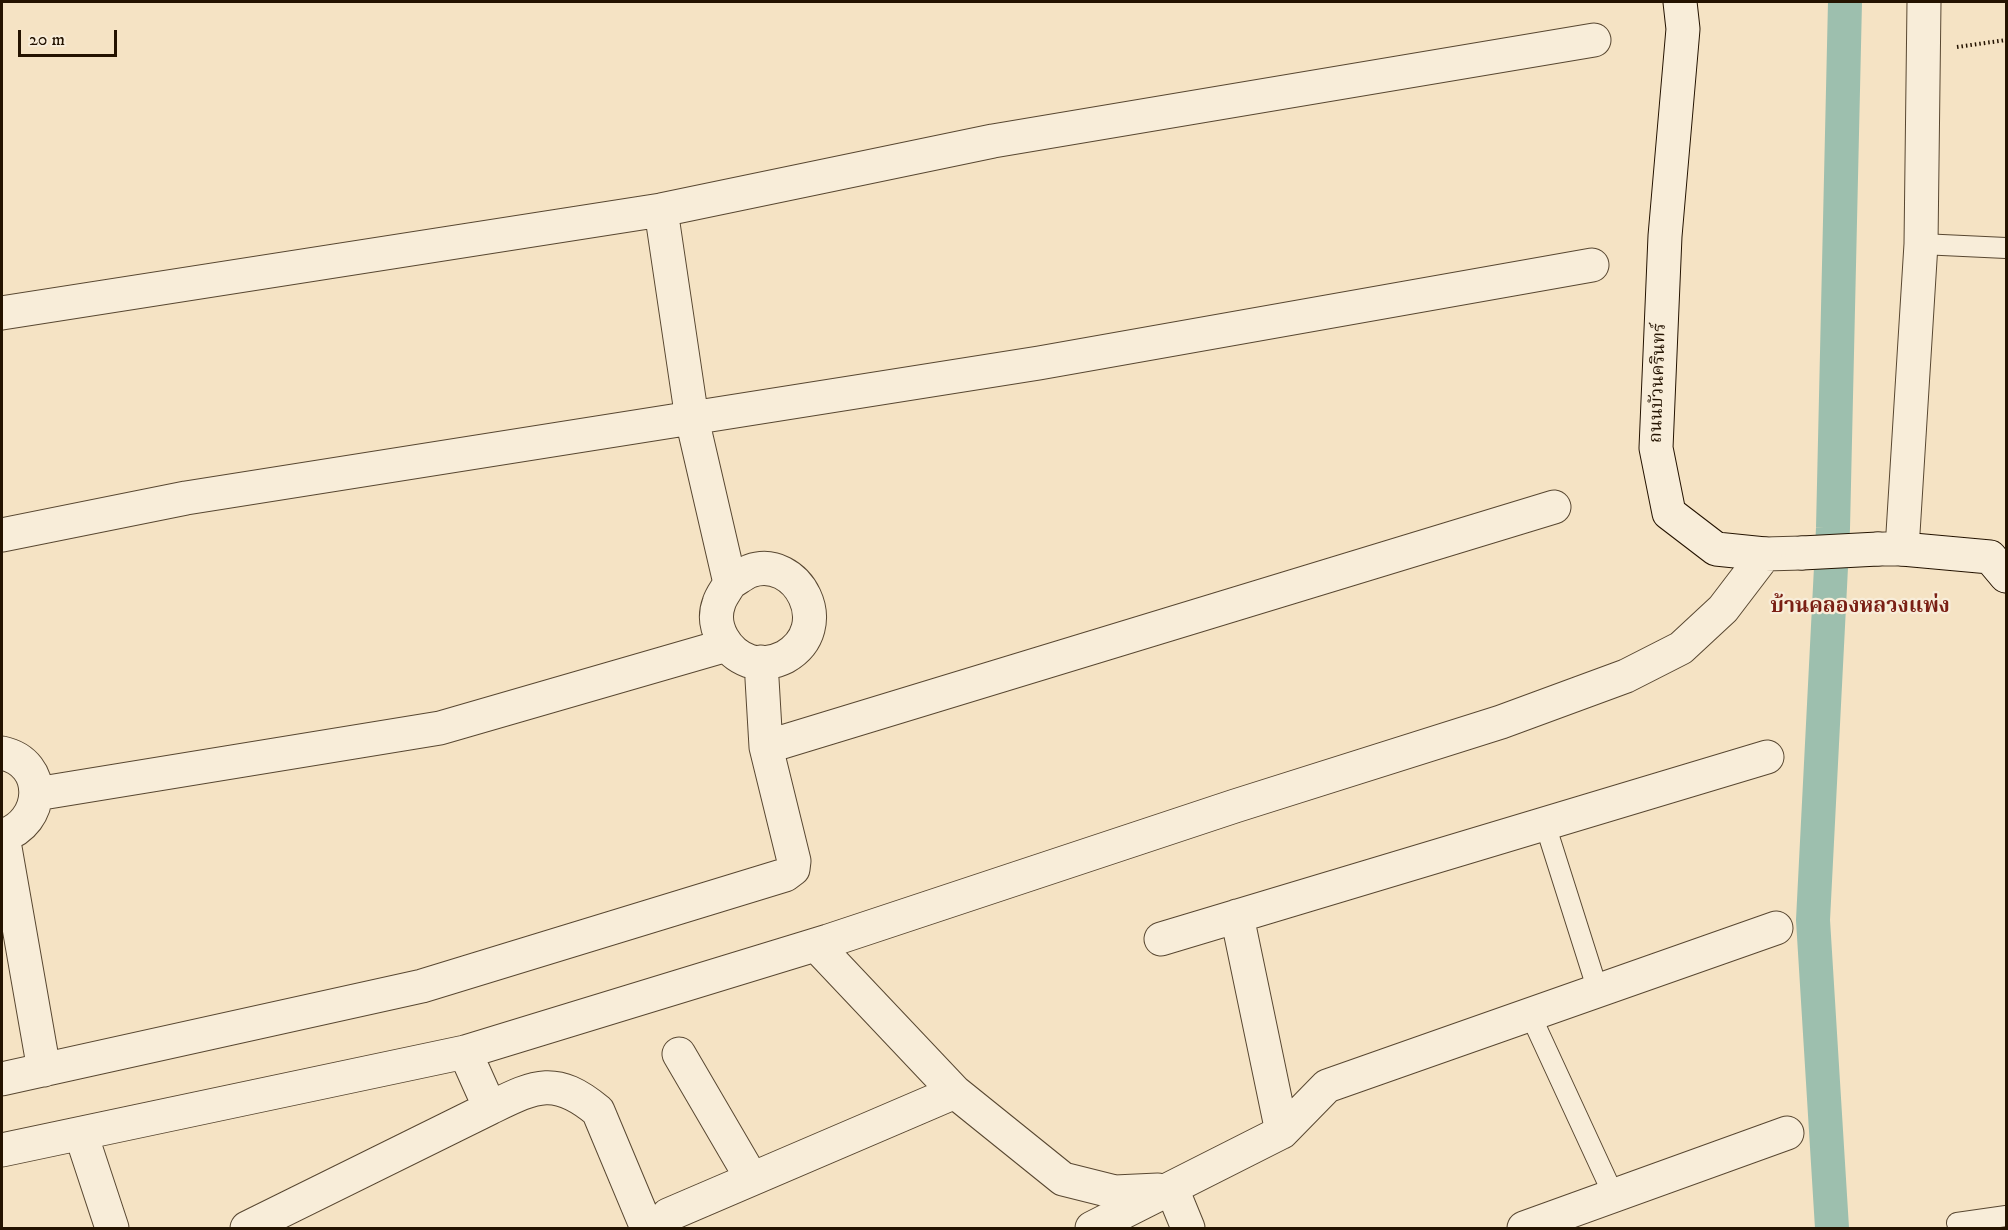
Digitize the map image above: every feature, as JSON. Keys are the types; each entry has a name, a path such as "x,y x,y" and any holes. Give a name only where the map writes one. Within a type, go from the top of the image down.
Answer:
{"street":[{"name":"ถนนบัวนครินทร์","path":"1680,2 1683,29 1665,236 1656,448 1669,513 1716,549 1765,554 1890,549 1990,557 2007,576"},
{"path":"1890,549 1921,244 1924,2"},
{"path":"2,313 661,210 993,141 1594,40"},
{"path":"661,210 692,419 730,583"},
{"path":"2,535 186,498 1039,363 1592,265"},
{"path":"766,747 1554,507"},
{"path":"2,1150 465,1052 816,945 1235,806 1501,722 1626,676 1681,648 1723,609 1765,554"},
{"path":"752,571 776,571 797,583 809,604 809,629 797,650 775,662 751,662 730,650 727,645 717,628 718,604 730,583 752,571"},
{"path":"36,794 440,728 727,645"},
{"path":"2,1079 422,986 785,875 793,869 794,861 766,747 761,662"},
{"path":"2,753 17,759 27,768 34,780 36,794 34,808 27,821 16,830 2,836 44,1070"},
{"path":"1161,939 1767,757"},
{"path":"1237,916 1282,1132"},
{"path":"1092,1228 1282,1132 1327,1086 1776,928"},
{"path":"816,945 955,1092 1063,1179 1115,1192 1172,1189"},
{"path":"465,1052 490,1108"},
{"path":"680,1054 752,1179"},
{"path":"247,1228 531,1087 558,1088 582,1097 598,1111 658,1222 955,1092"},
{"path":"1524,1228 1581,1219 1614,1196 1787,1133"},
{"path":"81,1134 112,1228"},
{"path":"1172,1189 1188,1228"}],"lane":[{"path":"1921,244 2007,248"},
{"path":"1545,824 1598,991"},
{"path":"1530,1014 1614,1196"},
{"path":"1957,1223 2007,1216"}],"path":[{"path":"1923,52 2007,40"}],"waterway":[{"path":"1832,1228 1813,920 1833,528 1845,2"}],"district":[{"name":"บ้านคลองหลวงแพ่ง","path":"1860,608"}]}
